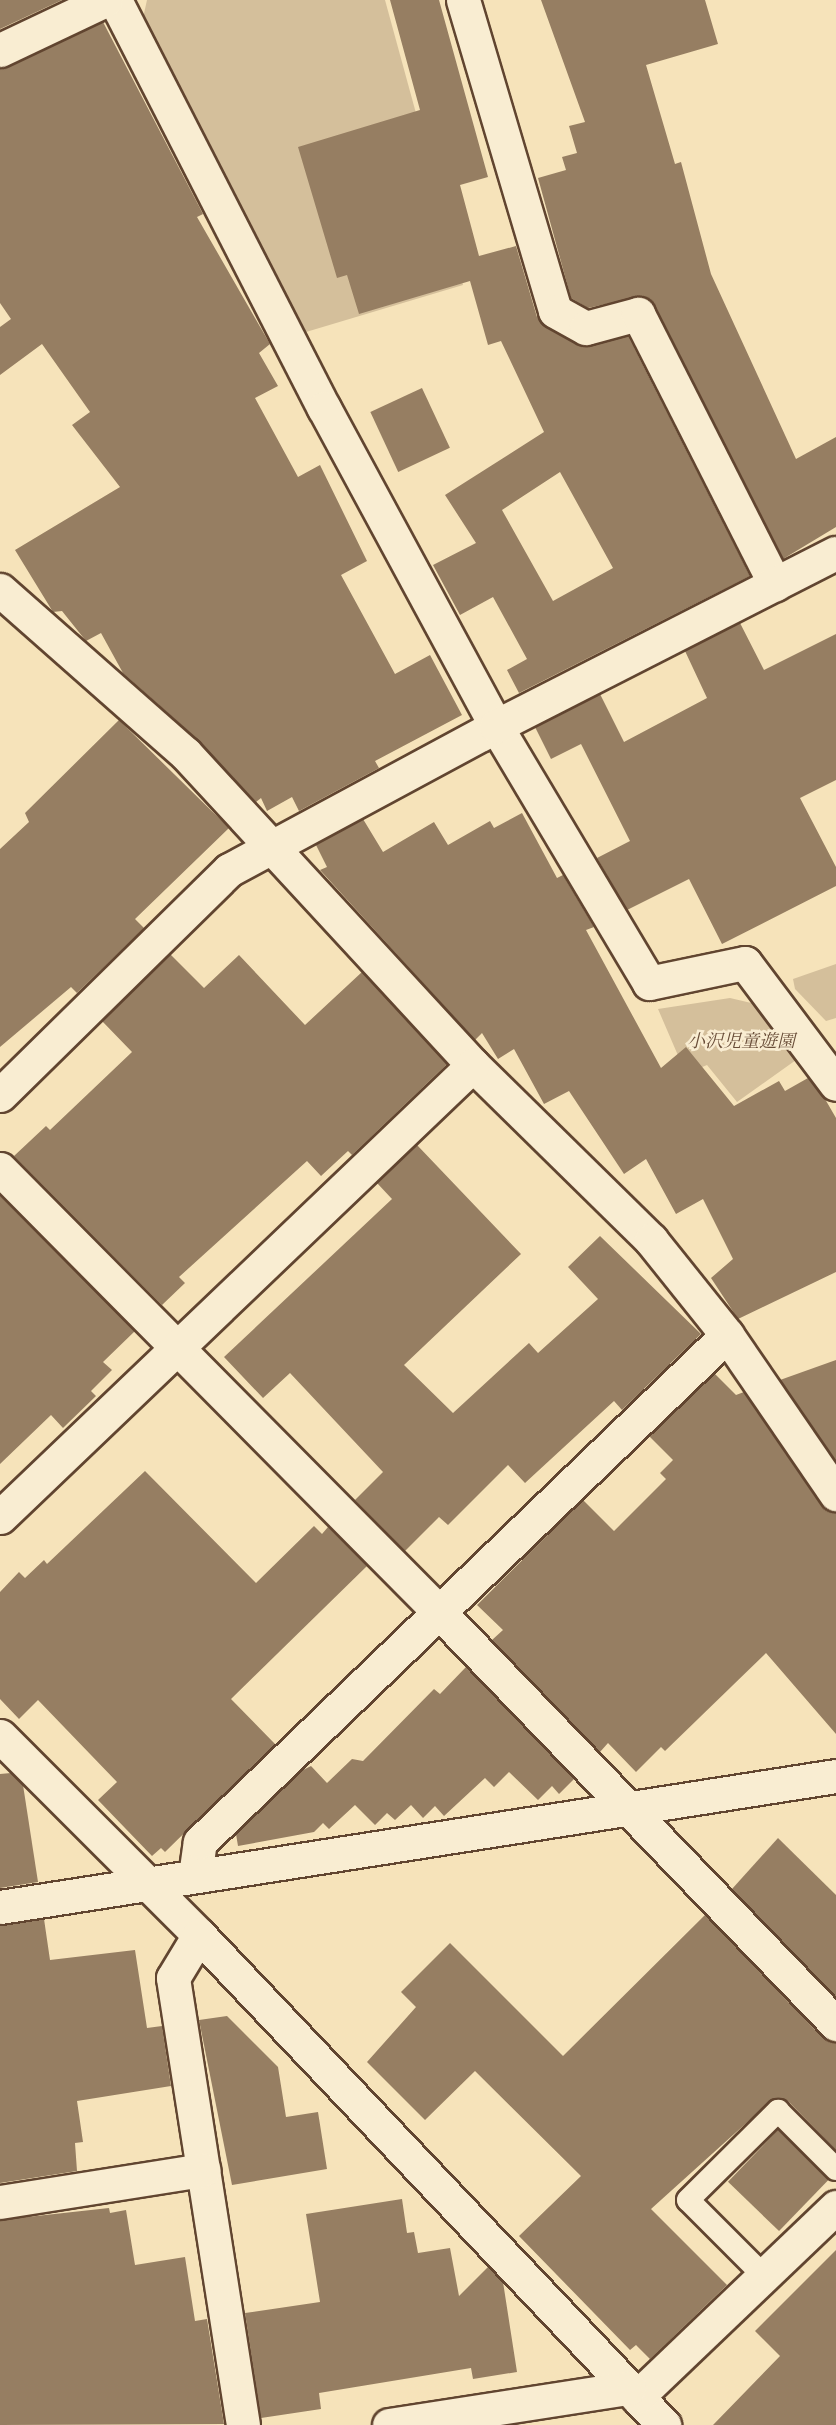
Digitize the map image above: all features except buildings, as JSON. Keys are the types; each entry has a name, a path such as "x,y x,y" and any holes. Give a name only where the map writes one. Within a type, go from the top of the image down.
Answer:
{"street":[{"path":"0,50 106,0"},
{"path":"115,0 324,408 496,726 649,983 745,963 836,1084"},
{"path":"463,0 555,311 585,328 638,314 775,584"},
{"path":"0,1095 229,870 496,726 836,553"},
{"path":"0,590 185,753 268,848 473,1065 651,1240 727,1335 836,1494"},
{"path":"0,1517 473,1065"},
{"path":"0,1169 175,1349 440,1613 836,2024"},
{"path":"195,1876 201,1842 727,1335"},
{"path":"0,1736 199,1935 664,2425"},
{"path":"0,1907 836,1776"},
{"path":"199,1935 173,1978 243,2425"},
{"path":"0,2202 203,2170"},
{"path":"389,2425 633,2393 764,2276 836,2206"}],"lane":[{"path":"764,2276 688,2200 778,2111 836,2169"}],"green space":[{"path":"147,0 385,0 463,285 306,332 143,18"},
{"path":"836,964 836,1018 826,1021 795,989 793,979"},
{"name":"小沢児童遊園","path":"730,998 764,1006 803,1055 737,1102 707,1065 686,1074 658,1009"}]}
